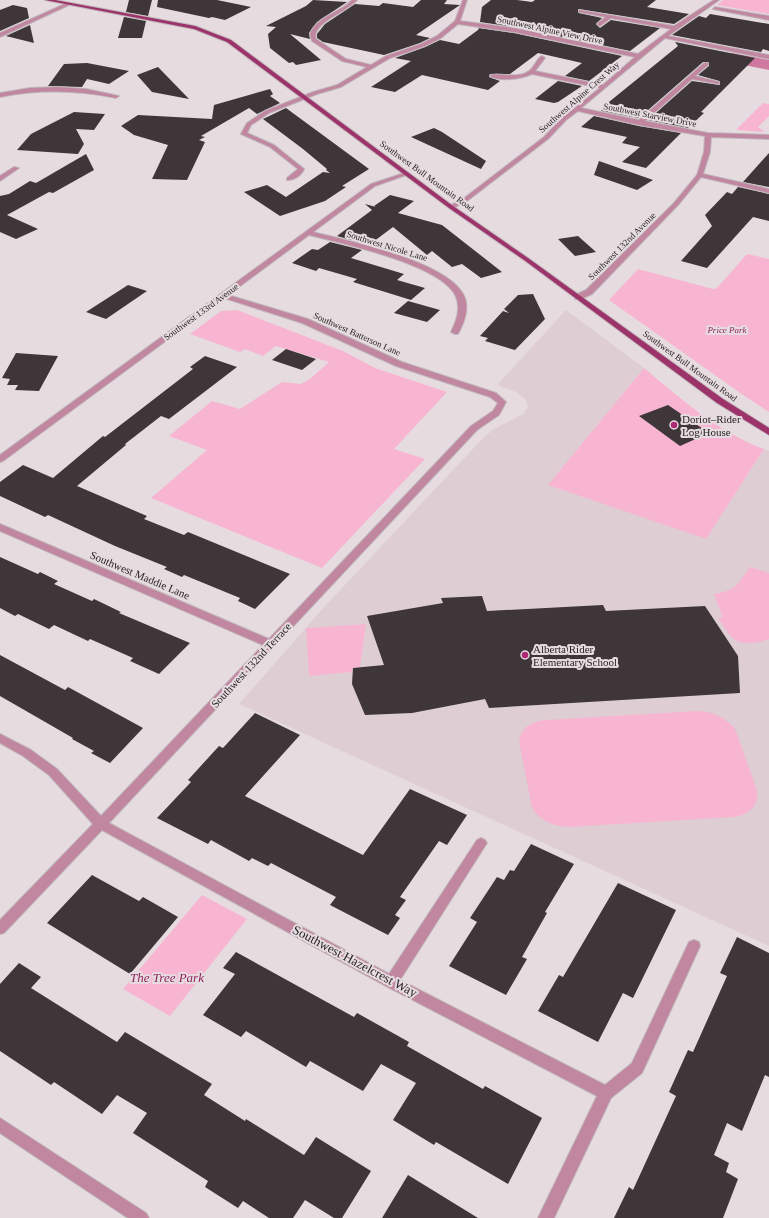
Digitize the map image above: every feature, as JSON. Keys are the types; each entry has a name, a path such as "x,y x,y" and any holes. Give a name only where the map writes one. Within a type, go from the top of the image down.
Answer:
{"main road":[{"name":"Southwest Bull Mountain Road","path":"47,0 199,29 216,35 244,50 451,207 526,259 720,401 769,432"}],"street":[{"path":"355,0 345,9 314,27 311,32 314,40 344,60 370,66"},
{"path":"289,180 300,172 301,168 272,146 244,134 249,124 267,112 339,86 370,66 388,57 431,42 447,32 457,22 465,0"},
{"name":"Southwest Alpine Crest Way","path":"451,207 464,200 546,138 564,119 604,87 639,56 675,28 717,0"},
{"path":"0,35 69,4"},
{"path":"715,8 769,18"},
{"path":"581,11 675,28"},
{"path":"600,24 611,16"},
{"name":"Southwest Alpine View Drive","path":"457,22 514,30 639,56"},
{"path":"665,37 769,57"},
{"path":"531,72 542,58"},
{"path":"639,123 706,64"},
{"path":"493,76 516,77 531,72 604,87"},
{"path":"691,77 717,83"},
{"path":"0,95 36,89 63,88 80,89 116,96"},
{"name":"Southwest Starview Drive","path":"577,109 639,123 708,135 769,137"},
{"path":"708,135 707,152 700,175 769,191"},
{"path":"0,179 16,168"},
{"name":"Southwest 133rd Avenue","path":"0,459 224,296 373,185 406,174"},
{"name":"Southwest 132nd Avenue","path":"578,297 591,290 676,204 700,175"},
{"name":"Southwest Nicole Lane","path":"308,233 409,261 428,268 442,276 455,288 462,300 462,320 454,332"},
{"name":"Southwest Batterson Lane","path":"224,296 305,321 377,355 493,395 502,402"},
{"name":"Southwest 132nd Terrace","path":"0,929 101,824 474,428 496,413 502,402"},
{"name":"Southwest Maddie Lane","path":"0,527 270,644"},
{"name":"Southwest Hazelcrest Way","path":"0,738 27,753 53,772 101,824 391,982 606,1093"},
{"path":"391,982 481,844"},
{"path":"546,1218 606,1093 636,1068 694,946"},
{"path":"0,1125 141,1218"}],"shaded area":[{"path":"732,53 769,60 769,70 724,61"},
{"name":"Alberta Rider Elementary School","path":"566,310 644,368 549,484 706,539 764,449 769,451 769,946 239,704 325,606 484,437 494,429 523,414 528,406 524,398 516,392 497,385"}],"green space":[{"path":"723,0 769,0 769,14 717,5"},
{"path":"763,103 769,104 769,116 758,127 765,132 736,130"},
{"name":"Price Park","path":"747,254 769,259 769,412 609,300 638,269 713,289 717,288"},
{"path":"237,310 343,351 375,368 447,392 394,449 425,459 322,568 151,498 207,450 169,436 212,401 240,409 282,382 301,384 310,379 329,362 276,346 263,356 245,349 240,352 190,334 221,311"},
{"path":"644,368 701,414 731,434 764,449 706,539 548,485"},
{"path":"750,567 769,573 769,639 756,643 742,643 732,637 718,618 723,618 714,594 728,591 736,586"},
{"path":"366,624 360,667 353,668 352,672 309,676 306,628"},
{"path":"697,711 708,712 723,718 735,729 757,790 755,805 745,814 734,817 568,827 547,822 535,813 532,808 519,741 522,732 532,723 546,720"},
{"name":"The Tree Park","path":"202,895 247,919 170,1016 123,989"}],"building":[{"path":"129,0 152,0 148,16 126,12"},
{"path":"158,0 217,0 251,7 225,20 157,7"},
{"path":"313,0 347,2 317,22 309,33 310,39 290,34 321,60 296,65 293,62 289,63 270,48 268,34 276,27 266,26 306,6"},
{"path":"421,0 447,0 444,4 460,5 416,35 430,38 420,43 384,55 323,42 317,38 317,34 325,24 355,4 379,6 383,3 413,7"},
{"path":"491,0 517,0 532,2 535,0 656,0 647,7 689,14 674,24 578,9 579,13 602,18 596,24 600,28 611,20 660,28 630,51 514,27 480,22 482,7"},
{"path":"13,5 27,8 29,18 0,31 0,10"},
{"path":"710,14 769,24 769,51 763,49 761,52 672,35 699,16 706,18"},
{"path":"124,17 146,21 142,38 118,38"},
{"path":"30,25 34,43 6,36"},
{"path":"479,28 514,33 622,56 589,81 565,76 582,63 538,53 510,74 490,74 489,77 500,81 488,90 422,75 395,92 371,87 411,61 395,58 440,40 459,44"},
{"path":"675,42 755,58 701,112 704,113 688,128 648,120 692,81 720,85 719,81 698,75 709,66 708,62 703,62 639,118 601,111 606,107 604,106 678,46"},
{"path":"87,63 129,71 109,84 87,79 82,87 48,86 64,64"},
{"path":"158,67 189,99 152,92 137,75"},
{"path":"558,81 582,86 558,102 554,103 535,99"},
{"path":"270,89 273,94 270,96 280,103 257,114 249,108 201,136 205,137 199,140 205,142 187,180 152,179 168,145 134,135 121,126 138,115 212,119 214,105"},
{"path":"286,108 369,169 342,186 346,187 325,201 280,216 244,192 267,185 286,197 323,172 330,173 303,149 263,119"},
{"path":"74,112 105,114 94,130 76,129 84,144 78,154 17,150 31,134"},
{"path":"594,116 681,133 646,168 622,162 640,147 622,143 627,137 581,127"},
{"path":"434,128 486,161 481,169 411,137"},
{"path":"769,153 769,187 743,182"},
{"path":"86,154 94,170 53,193 49,192 7,215 38,229 16,239 0,232 0,196 9,194 30,181 36,183"},
{"path":"599,161 653,180 637,190 594,175"},
{"path":"738,187 769,194 769,221 753,217 707,268 681,261 712,226 705,215 727,192 732,194"},
{"path":"390,195 414,201 398,213 442,225 502,272 481,278 462,264 452,267 432,251 427,255 393,227 369,245 337,236 372,210 365,204 376,207 374,206"},
{"path":"578,236 596,252 575,256 558,239"},
{"path":"330,242 362,250 351,258 404,274 397,280 425,288 411,300 353,282 357,279 319,268 316,271 292,263 312,249 318,250"},
{"path":"128,285 147,291 106,319 86,312"},
{"path":"533,294 545,319 515,350 485,341 488,338 480,336 503,311 509,313 504,309 518,295"},
{"path":"408,301 440,310 427,322 394,313"},
{"path":"286,349 316,359 302,370 272,360"},
{"path":"16,353 58,356 39,391 15,390 18,385 7,385 10,379 2,378"},
{"path":"205,356 237,367 169,419 161,416 125,444 126,445 77,486 147,516 144,519 184,535 188,532 290,574 255,609 238,601 240,598 184,575 182,577 164,569 167,567 115,546 48,515 45,517 0,496 0,482 23,465 53,478 103,436 105,437 193,369 190,367"},
{"name":"Doriot–Rider Log House","path":"668,405 709,433 680,446 639,416"},
{"path":"0,557 38,574 40,572 58,581 54,584 92,601 94,599 121,612 119,613 190,643 159,674 130,661 133,658 90,639 88,641 54,625 49,629 18,614 15,616 0,608"},
{"path":"482,596 487,611 603,605 606,611 705,606 738,656 740,693 489,708 485,699 412,713 365,715 352,684 353,668 384,665 367,616 443,603 441,598"},
{"path":"0,655 65,690 68,687 143,728 110,763 91,753 94,751 72,739 73,738 0,696"},
{"path":"255,713 300,735 245,796 363,855 410,789 467,815 447,845 439,841 400,897 406,900 395,915 400,918 388,935 330,905 336,897 271,863 268,866 252,858 249,861 211,840 208,844 157,818 191,782 188,780 219,746 223,748"},
{"path":"531,844 574,864 545,912 547,913 522,957 527,959 506,995 449,966 477,922 470,918 497,877 504,880 510,870 514,871"},
{"path":"92,875 139,901 143,897 178,917 130,974 47,923"},
{"path":"618,883 676,910 633,998 623,993 598,1042 538,1011 559,975 563,977"},
{"path":"737,937 769,953 769,1077 765,1075 742,1131 727,1123 714,1155 729,1163 726,1172 738,1179 723,1218 614,1218 629,1187 633,1190 676,1096 669,1092 688,1050 693,1052 727,976 720,973"},
{"path":"236,952 354,1017 357,1013 409,1042 407,1046 483,1089 485,1086 542,1118 508,1184 436,1142 434,1145 393,1120 416,1083 381,1064 363,1091 310,1061 306,1067 246,1031 241,1037 203,1015 235,974 223,968"},
{"path":"19,963 41,977 31,988 117,1042 125,1032 212,1084 204,1095 245,1121 246,1119 304,1155 316,1137 371,1171 342,1218 334,1218 305,1200 293,1218 269,1218 243,1201 238,1208 205,1187 208,1181 133,1133 147,1113 117,1095 102,1114 54,1082 51,1085 0,1051 0,984"},
{"path":"408,1175 478,1218 382,1218"}],"place":[{"name":"Doriot–Rider Log House","path":"674,425"},
{"name":"Alberta Rider Elementary School","path":"525,655"}]}
